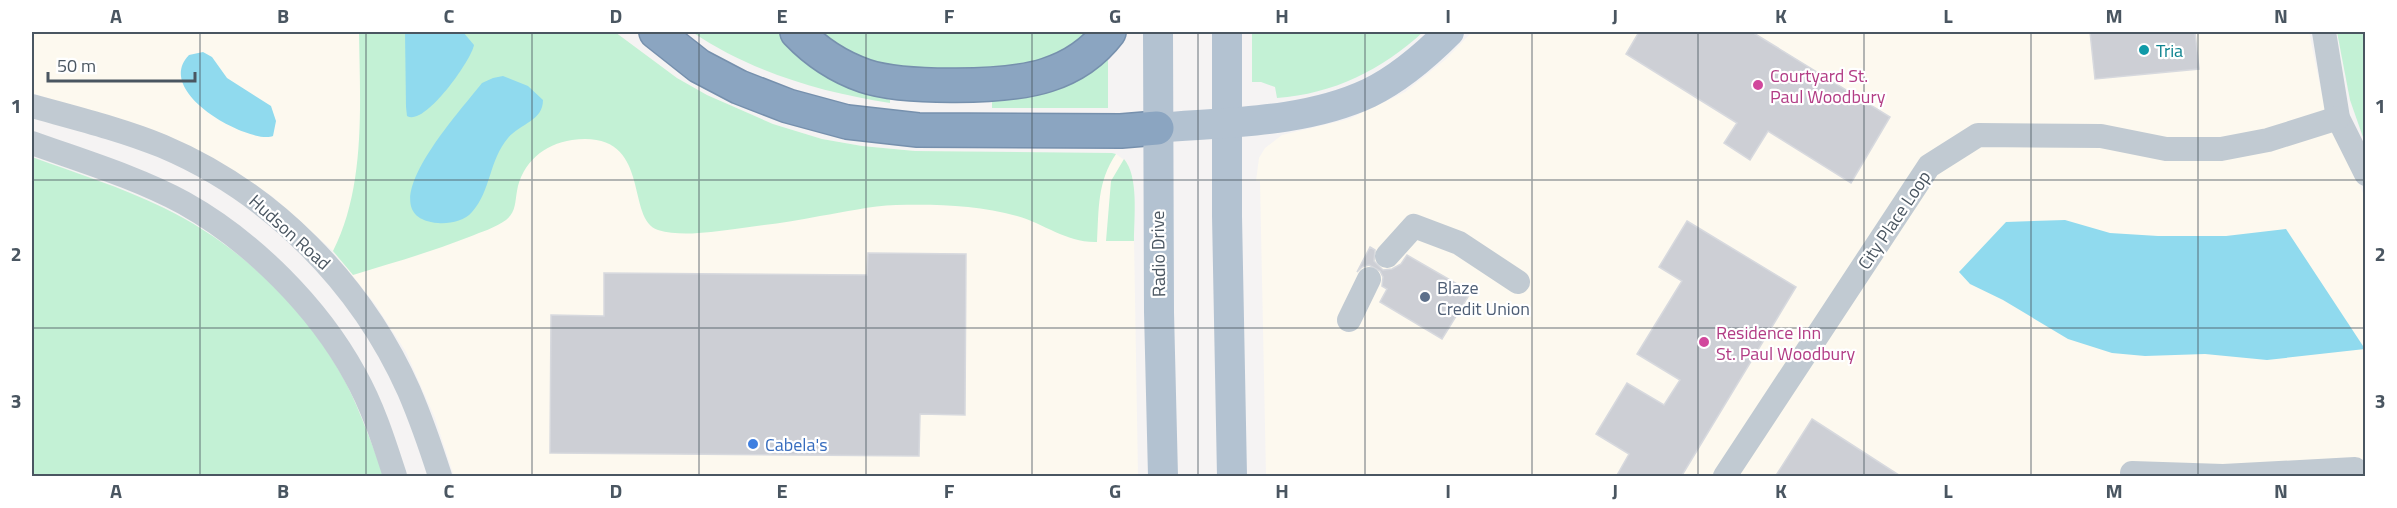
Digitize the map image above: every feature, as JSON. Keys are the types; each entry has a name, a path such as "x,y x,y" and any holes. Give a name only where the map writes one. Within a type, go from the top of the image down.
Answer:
{"highway":[{"path":"656,32 699,66 739,87 795,109 847,122 918,130 1121,131 1157,128"},
{"path":"798,32 832,61 867,77 900,84 940,85 1019,81 1047,75 1085,56 1109,32"}],"main road":[{"name":"Radio Drive","path":"1158,32 1157,128 1163,477"},
{"path":"1227,32 1232,477"},
{"path":"1157,128 1298,114 1355,99 1377,89 1412,65 1449,32"}],"street":[{"path":"2324,32 2338,118 2366,174"},
{"name":"Hudson Road","path":"32,106 122,131 163,147 207,168 253,197 275,215 339,278 374,327 409,391 440,477"},
{"name":"City Place Loop","path":"1725,477 1929,166 1978,135 2101,136 2166,149 2221,149 2268,140 2338,118"},
{"path":"32,142 101,167 184,203 231,235 272,268 311,310 355,375 371,406 395,477"},
{"path":"1387,256 1414,226 1458,243 1518,282"},
{"path":"1348,320 1370,279"},
{"path":"2132,473 2223,476 2355,469"}],"shaded area":[{"path":"32,32 615,32 677,78 707,95 773,124 822,139 862,146 915,151 1116,154 1127,162 1133,179 1138,476 454,476 435,418 406,352 375,304 333,251 273,197 202,152 166,135 32,93"},
{"path":"1472,32 2309,32 2322,95 2365,198 2365,476 1266,476 1260,181 1256,181 1259,158 1265,148 1282,135 1349,119 1405,92 1446,59"}],"green space":[{"path":"359,32 615,32 677,78 707,95 773,124 822,139 862,146 915,151 1116,154 1102,185 1097,242 1076,239 1027,219 1002,212 972,207 926,205 858,209 788,222 706,232 686,234 667,232 658,230 648,223 626,161 615,148 598,140 572,140 552,146 536,156 529,164 520,181 513,210 502,223 440,248 353,275 333,251 344,226 356,172 360,115"},
{"path":"692,32 783,32 875,95 890,100 890,103 838,93 787,78 738,58"},
{"path":"814,32 1094,32 1076,46 1036,64 931,72 871,65"},
{"path":"1252,32 1423,32 1391,58 1356,78 1318,91 1277,98 1275,87 1261,82 1252,82"},
{"path":"2337,32 2365,32 2365,143 2350,100"},
{"path":"1108,50 1108,108 992,108 992,93"},
{"path":"32,157 115,187 164,208 219,240 269,281 312,330 346,383 384,476 32,476"},
{"path":"1124,159 1129,166 1134,186 1134,241 1106,241 1111,181"}],"water":[{"path":"405,32 463,32 474,45 465,64 446,91 435,103 415,117 407,116"},
{"path":"203,52 212,57 227,78 271,106 276,121 273,136 262,137 227,124 194,100 183,85 181,70 189,55"},
{"path":"503,76 528,86 543,100 539,113 508,138 497,156 483,195 469,215 457,221 442,223 417,216 410,202 414,182 425,159 440,136 482,83"},
{"path":"2065,220 2110,233 2158,236 2226,236 2286,229 2365,349 2267,360 2205,354 2145,356 2112,353 2068,339 2003,300 1970,284 1959,272 2006,222"}],"building":[{"name":"Courtyard St. Paul Woodbury","path":"1639,32 1752,32 1890,117 1851,183 1768,131 1750,160 1724,143 1737,123 1626,54"},
{"name":"Tria","path":"2090,32 2195,32 2199,69 2095,79"},
{"name":"Residence Inn St. Paul Woodbury","path":"1687,221 1796,287 1681,477 1616,477 1629,454 1596,434 1627,383 1664,405 1680,380 1637,354 1682,281 1659,267"},
{"name":"Blaze Credit Union","path":"1370,247 1375,250 1374,261 1383,270 1392,269 1401,264 1407,255 1471,292 1442,339 1380,302 1387,289 1382,286 1383,277 1380,271 1369,265 1357,272"},
{"path":"868,253 966,254 965,415 920,414 919,456 550,453 551,315 604,316 604,273 867,275"},
{"path":"1812,419 1902,477 1775,477"}],"place":[{"name":"Tria","path":"2144,50"},
{"name":"Courtyard St. Paul Woodbury","path":"1758,85"},
{"name":"Blaze Credit Union","path":"1425,297"},
{"name":"Residence Inn St. Paul Woodbury","path":"1704,342"},
{"name":"Cabela's","path":"753,444"}]}
